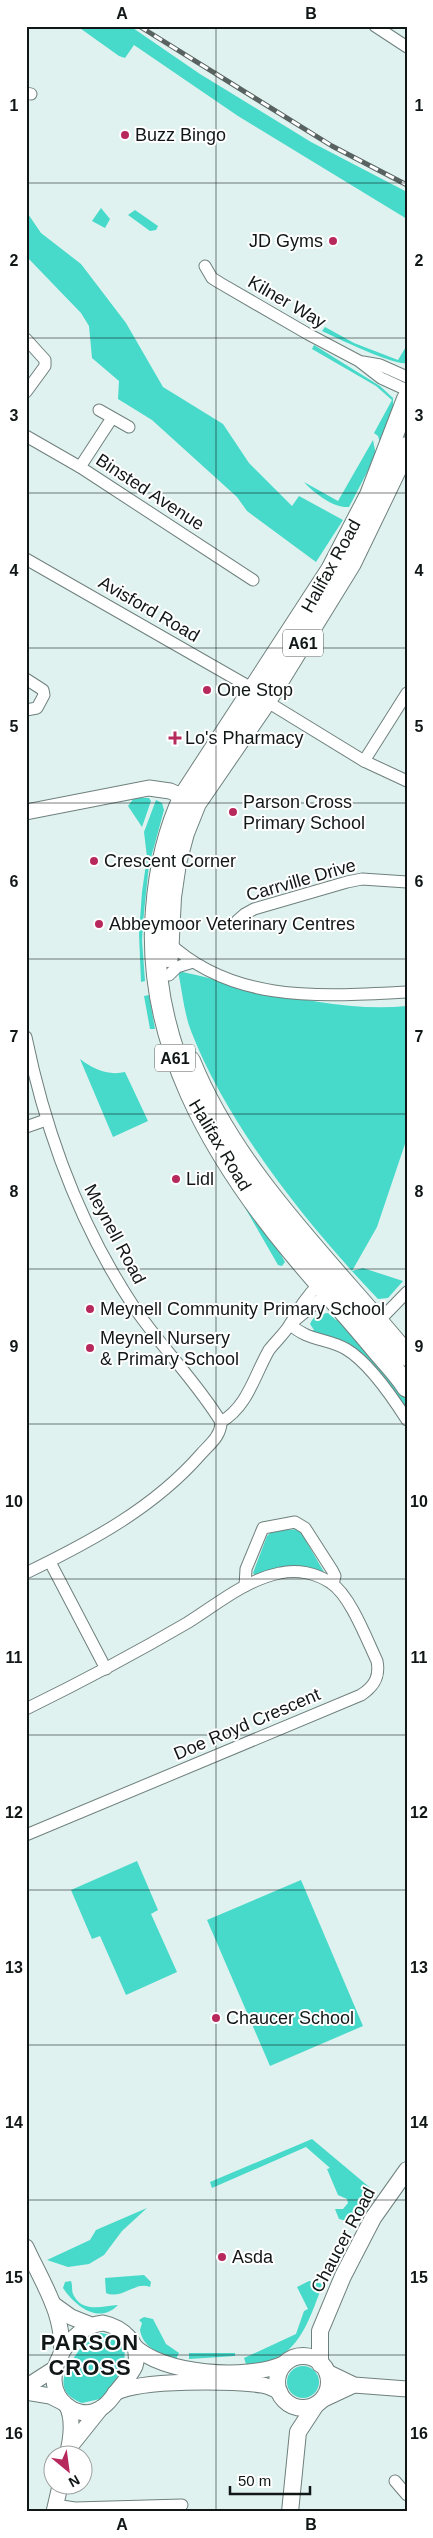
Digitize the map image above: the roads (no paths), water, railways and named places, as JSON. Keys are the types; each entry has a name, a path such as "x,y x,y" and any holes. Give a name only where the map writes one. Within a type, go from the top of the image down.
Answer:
{"highway":[{"name":"Halifax Road","path":"394,474 407,399"},
{"name":"Halifax Road","path":"407,447 351,563 171,828 162,859 154,929 157,986 170,1044 185,1086 220,1150 250,1196 324,1288 407,1356"},
{"name":"Halifax Road","path":"190,799 176,863 168,942 169,975 182,1040 198,1081 216,1114 269,1191 339,1275 407,1387"},
{"path":"324,1288 339,1275"}],"main road":[{"name":"Chaucer Road","path":"288,2360 320,2331 364,2234 391,2191 407,2170"},
{"name":"Chaucer Road","path":"320,2331 323,2368"},
{"path":"290,2512 298,2432 285,2398 277,2385 278,2376 288,2360 308,2357 323,2368 330,2383 320,2403 298,2432"},
{"path":"285,2398 302,2410 320,2403"}],"street":[{"path":"375,26 407,47"},
{"name":"Kilner Way","path":"205,266 212,278 220,283 359,361 381,378 407,390"},
{"path":"26,339 45,360 45,366 26,392"},
{"name":"Kilner Way","path":"359,361 380,365 407,377"},
{"path":"99,410 129,427"},
{"path":"80,467 112,418"},
{"name":"Binsted Avenue","path":"26,436 80,467 253,580"},
{"name":"Avisford Road","path":"26,559 260,695 364,761 407,781"},
{"path":"26,679 43,690 44,696 37,708 26,710"},
{"path":"364,761 407,693"},
{"path":"26,812 149,788 190,799"},
{"name":"Carrville Drive","path":"237,921 245,914 254,910 347,882 374,879 407,882"},
{"path":"168,942 193,962 227,981 292,993 324,995 407,992"},
{"path":"169,975 177,967 193,962"},
{"name":"Meynell Road","path":"26,1037 46,1120 79,1208 114,1275 158,1341 221,1422"},
{"path":"26,1127 46,1120"},
{"path":"26,1574 113,1527 149,1502 196,1460 216,1437 221,1429 221,1422 237,1410 245,1400 270,1349 290,1324 324,1288"},
{"path":"371,1328 407,1292"},
{"path":"290,1324 301,1334 344,1348 352,1353 376,1378 407,1420"},
{"name":"Doe Royd Crescent","path":"26,1835 368,1690 378,1676 377,1660 349,1607 333,1584 335,1576 332,1570 305,1528 295,1522 263,1528 246,1569 245,1586"},
{"path":"50,1562 106,1669"},
{"path":"26,1710 106,1669 245,1586 267,1577 295,1571 310,1574 333,1584"},
{"path":"26,2248 53,2304 62,2334 53,2384 71,2415 68,2446"},
{"path":"53,2304 71,2317 92,2325"},
{"path":"26,2387 57,2362 78,2334 92,2325 102,2323 114,2325 123,2331 133,2345 149,2358 177,2368 259,2371 288,2360"},
{"path":"72,2446 101,2408 131,2373 135,2364 136,2354 133,2345"},
{"path":"323,2368 354,2385 407,2389"},
{"path":"115,2393 126,2388 173,2383 263,2385 285,2398"},
{"path":"320,2403 354,2385"},
{"path":"26,2392 50,2396 84,2413 93,2412 101,2408"},
{"path":"395,2481 407,2495"},
{"path":"54,2508 182,2505"}],"railway":[{"path":"139,26 332,146 407,185"}],"place":[{"name":"Buzz Bingo","path":"125,135"},
{"name":"JD Gyms","path":"333,241"},
{"name":"One Stop","path":"207,690"},
{"name":"Lo's Pharmacy","path":"175,738"},
{"name":"Parson Cross Primary School","path":"233,812"},
{"name":"Crescent Corner","path":"94,861"},
{"name":"Abbeymoor Veterinary Centres","path":"99,924"},
{"name":"Lidl","path":"176,1179"},
{"name":"Meynell Community Primary School","path":"90,1309"},
{"name":"Meynell Nursery & Primary School","path":"90,1348"},
{"name":"Chaucer School","path":"216,2018"},
{"name":"Asda","path":"222,2257"}],"district":[{"name":"PARSON CROSS","path":"90,2354"}]}
